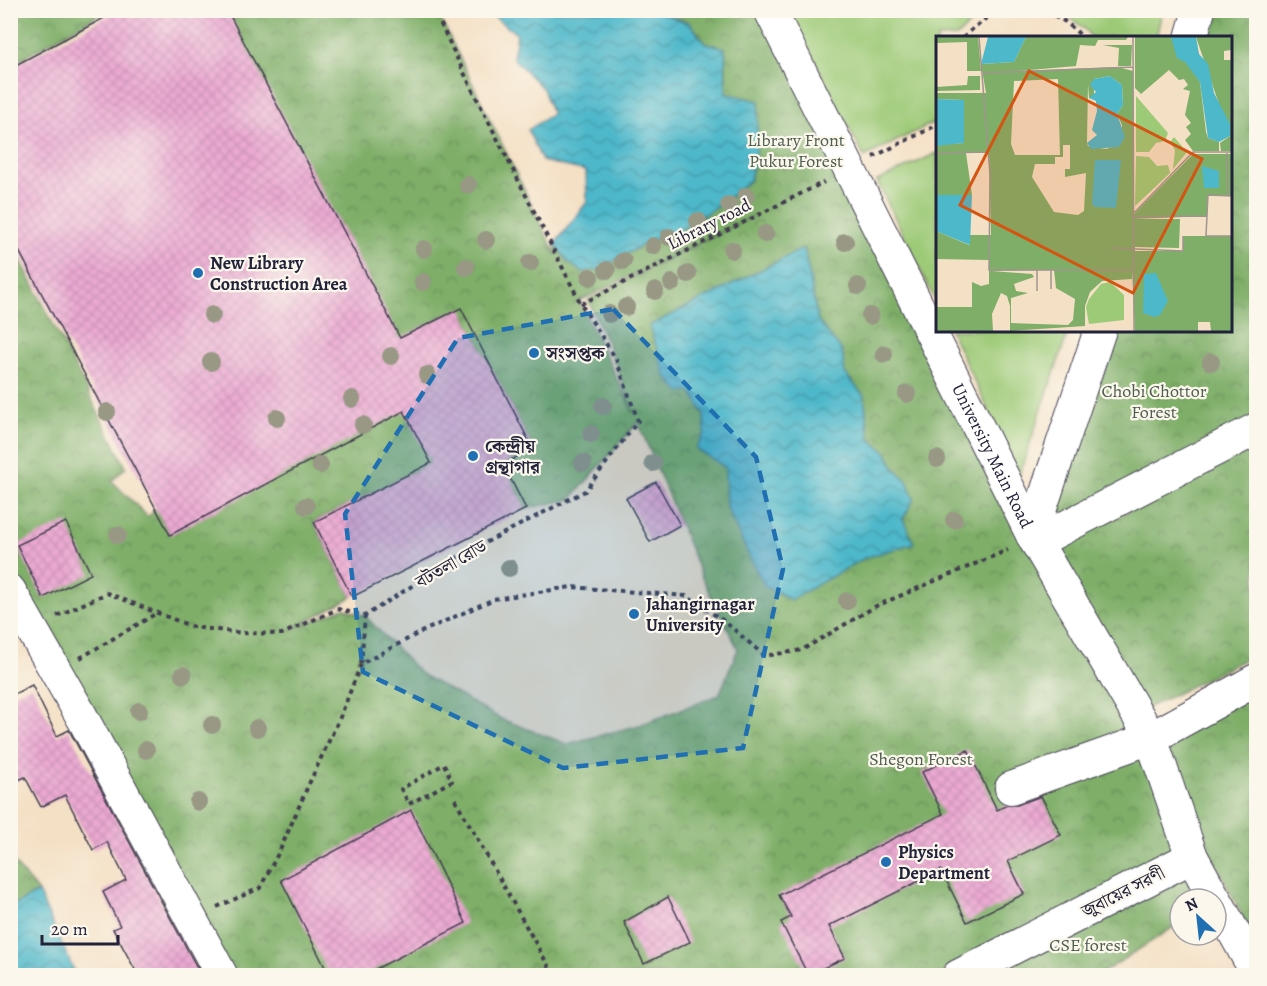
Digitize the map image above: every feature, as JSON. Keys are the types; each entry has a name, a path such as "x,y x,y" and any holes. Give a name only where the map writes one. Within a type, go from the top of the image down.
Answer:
{"street":[{"name":"University Main Road","path":"770,10 1034,538 1151,738 1191,857 1208,887"},
{"path":"1192,36 1198,10"},
{"path":"1034,538 1099,332"},
{"path":"1034,538 1257,429"},
{"path":"11,592 222,975"},
{"path":"1011,788 1151,738 1257,680"},
{"name":"জুবায়ের সরণী","path":"958,975 1191,857"},
{"name":"University Main Road","path":"1228,921 1257,972"}],"path":[{"path":"434,10 466,80 581,304"},
{"path":"965,36 980,22 1008,10"},
{"path":"1037,10 1066,22 1081,36"},
{"name":"Library road","path":"581,304 936,126"},
{"name":"বটতলা রোড","path":"365,616 454,559 585,491 638,421 616,359 581,304"},
{"path":"361,664 421,632 494,599 571,587 686,596 724,621 765,656 802,650 876,606 1034,538"},
{"path":"32,628 107,593 193,627 242,633 282,634 338,609 365,616 361,664 341,715 280,850 260,888 191,917"},
{"path":"57,672 157,613"},
{"path":"444,764 452,782 409,804 401,789 444,764"},
{"path":"455,799 554,975"}],"highlighted area":[{"path":"613,309 756,457 783,569 743,748 563,768 363,672 345,514 458,338"}],"green space":[{"path":"11,10 105,10 105,11 11,65"},
{"name":"Jahangirnagar University","path":"226,11 437,11 556,255 555,244 569,263 651,241 682,229 750,180 752,168 726,93 725,48 704,42 690,23 655,11 770,11 1032,534 1099,332 1231,332 1231,36 1191,36 1199,11 1256,11 1256,429 1049,550 1256,448 1256,654 1137,713 1151,737 1256,684 1256,943 1154,743 1209,887 1168,887 1168,931 1099,975 222,975 11,591 10,239 126,467 112,481 148,517 157,508","holes":["753,216 588,300 611,352 633,412 579,301","461,308 533,449 503,464 526,509 571,499 638,422 703,580 738,649 719,695 640,725 567,744 501,719 421,674 365,616 344,608 290,630 352,597 314,522 431,463 411,423 417,330"]},
{"path":"789,11 991,11 972,22 958,36 936,36 936,121 864,157"},
{"path":"1062,11 1162,11 1156,36 1090,36"},
{"path":"936,153 936,302 877,181"},
{"path":"951,332 1068,332 1019,475"},
{"path":"10,858 38,892 11,907 10,906"}],"water":[{"path":"493,11 655,11 690,23 704,42 725,48 726,93 759,101 756,151 750,180 724,202 682,229 650,241 598,270 582,272 569,263 555,244 587,202 586,171 542,161 528,130 552,114 543,89 513,58 517,34 493,16"},
{"path":"804,248 818,321 842,351 845,373 864,396 870,439 887,453 894,467 907,481 914,499 903,519 914,543 865,558 790,600 765,586 750,558 726,506 725,467 696,449 705,433 704,414 692,392 680,392 666,376 649,326"},
{"path":"38,892 76,975 11,975 11,907"}],"building":[{"name":"New Library Construction Area","path":"119,10 227,10 400,338 461,308 533,449 503,464 526,509 352,597 314,522 431,463 404,411 170,535 10,234 10,68"},
{"path":"656,482 680,525 650,542 626,498"},
{"path":"66,522 91,574 43,598 17,545"},
{"path":"32,685 57,736 69,730 201,975 138,975 113,929 120,926 103,892 126,880 107,842 93,850 65,795 41,807 25,777 10,784 10,696"},
{"name":"Physics Department","path":"968,750 997,810 1041,796 1061,835 1008,861 1024,894 967,922 941,870 829,926 845,958 808,975 781,922 791,917 779,895 943,814 922,772"},
{"path":"411,810 466,923 364,975 329,975 281,880"},
{"path":"668,897 690,942 644,964 624,922"}],"place":[{"name":"New Library Construction Area","path":"198,273"},
{"name":"সংসপ্তক","path":"534,353"},
{"name":"কেন্দ্রীয় গ্রন্থাগার","path":"473,456"},
{"name":"Jahangirnagar University","path":"634,614"},
{"name":"Physics Department","path":"886,862"}],"park label":[{"name":"Library Front Pukur Forest","path":"796,150"},
{"name":"Chobi Chottor Forest","path":"1154,401"},
{"name":"Shegon Forest","path":"921,759"},
{"name":"CSE forest","path":"1088,945"}]}
